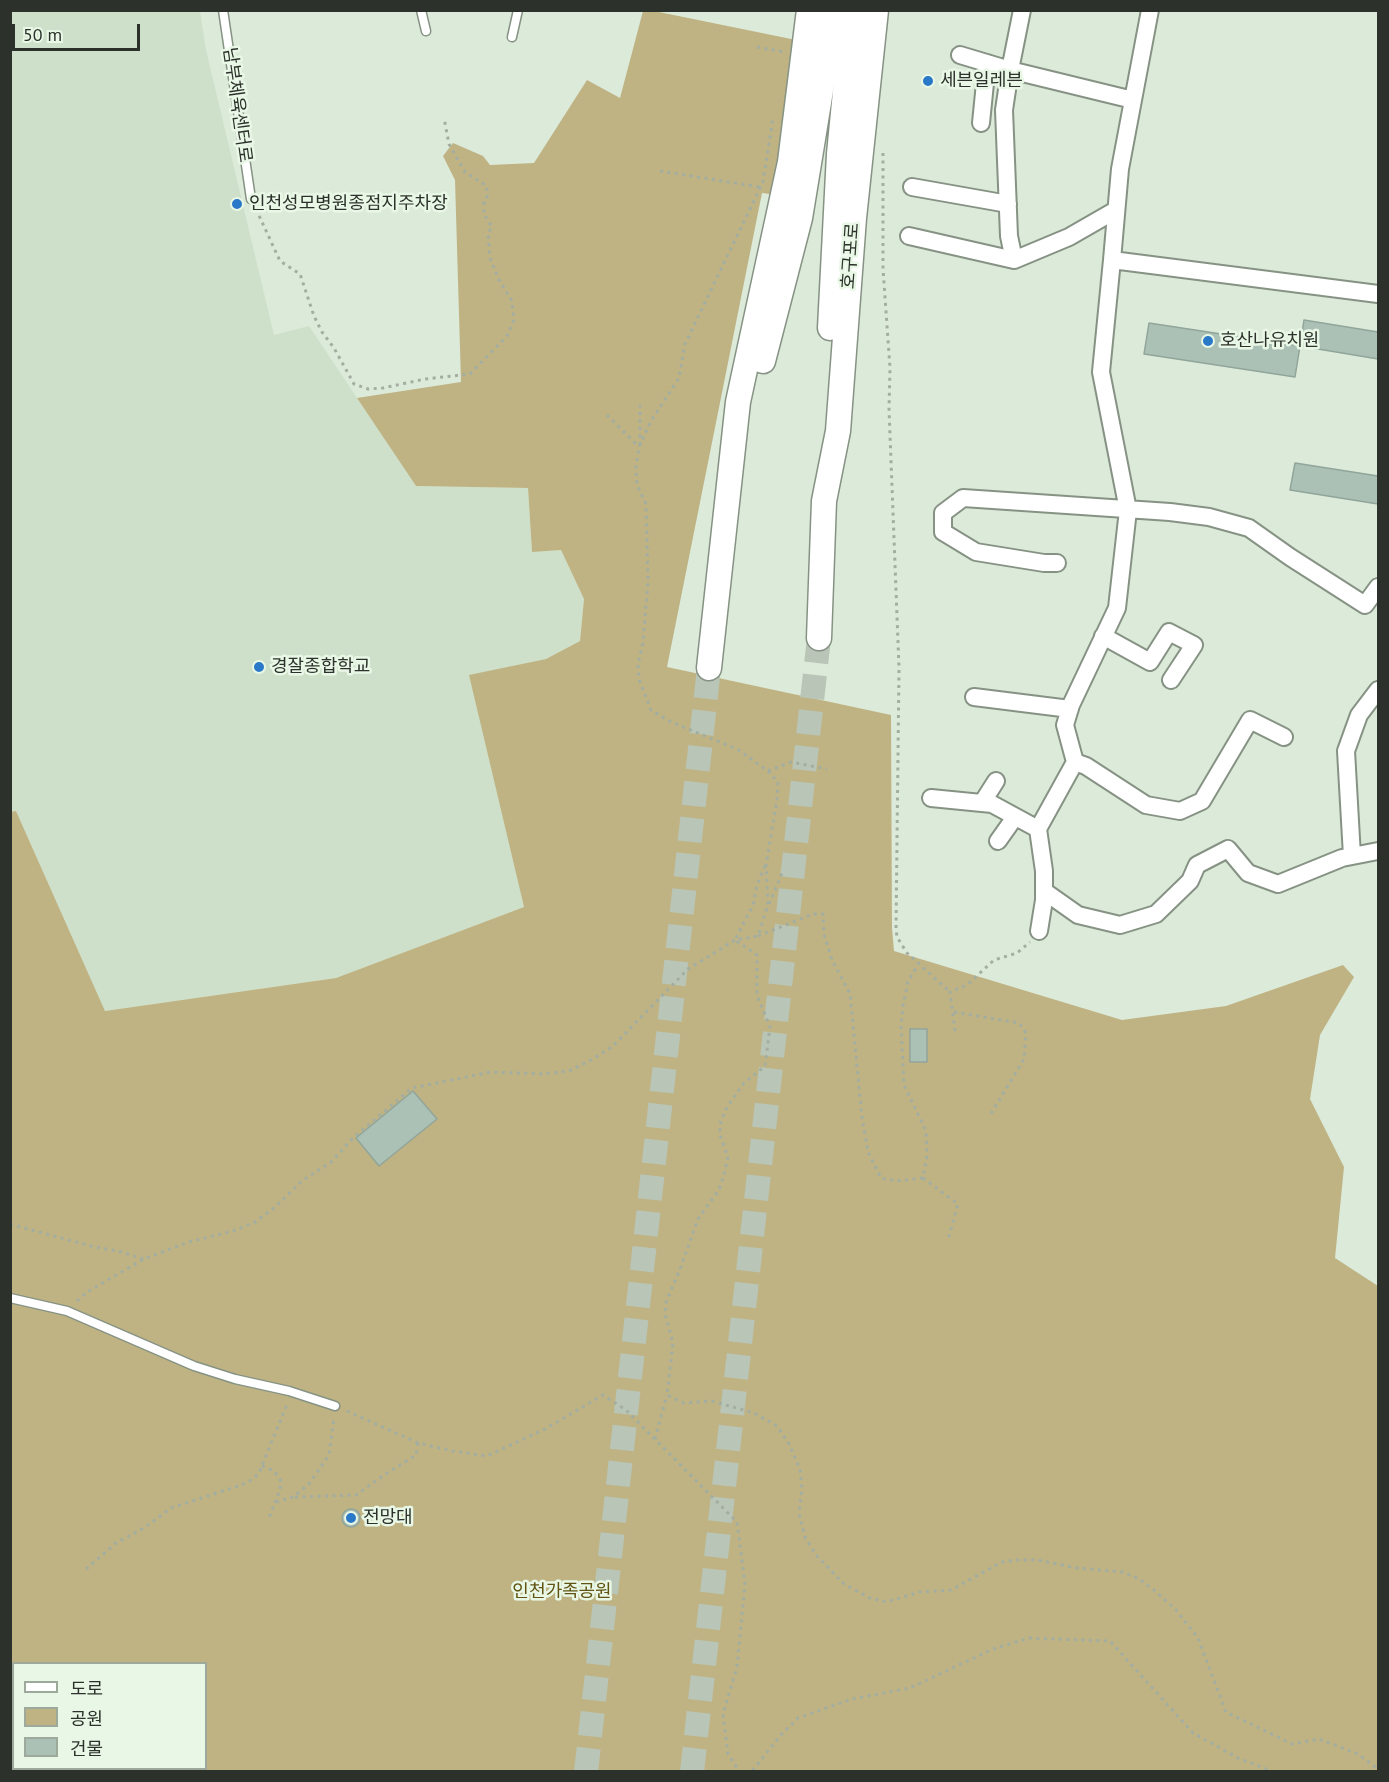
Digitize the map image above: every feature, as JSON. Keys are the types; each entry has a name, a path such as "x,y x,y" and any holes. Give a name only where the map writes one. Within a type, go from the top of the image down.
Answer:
{"main road":[{"path":"709,668 738,402 790,162 809,10"},
{"path":"729,493 800,218 821,90 830,10"},
{"name":"호구포로","path":"819,638 824,430 839,154 854,10"},
{"name":"호구포로","path":"824,501 838,431 854,218 876,10"}],"street":[{"path":"1014,260 1010,236 1004,110 1022,10"},
{"path":"1039,931 1044,871 1038,829 1075,762 1065,725 1070,709 1117,608 1128,510 1101,372 1120,169 1150,10"},
{"path":"960,55 1010,70 1133,100"},
{"path":"981,123 987,63"},
{"path":"912,187 1008,204"},
{"path":"909,236 1014,260 1069,237 1116,210"},
{"path":"1112,260 1378,294"},
{"path":"1057,563 976,552 943,532 943,513 963,498 1209,517 1249,528 1365,605 1378,587"},
{"path":"1103,636 1150,662 1169,632 1194,645 1171,680"},
{"path":"1352,856 1346,751 1359,714 1378,690"},
{"path":"974,697 1070,709"},
{"path":"1075,762 1086,766 1146,805 1180,811 1202,801 1250,720 1284,737"},
{"path":"982,803 996,781"},
{"path":"931,798 992,804 1038,829"},
{"path":"998,841 1015,817"},
{"path":"1044,891 1078,915 1120,926 1156,914 1190,881 1197,865 1228,849 1248,873 1278,884 1352,856 1378,851"}],"lane":[{"name":"남부체육센터로","path":"223,10 251,199"},
{"path":"421,10 426,31"},
{"path":"512,37 518,10"},
{"path":"10,1298 67,1311 194,1366 235,1379 289,1391 335,1406"}],"path":[{"path":"757,47 784,52"},
{"path":"251,199 280,261 300,274 314,316 354,384 368,389 383,388 425,379 470,374 507,336 514,320 513,310 511,299 500,282 490,258 488,233 492,227 484,214 487,186 465,172 449,144 444,118"},
{"path":"883,145 883,269 890,368 899,668 896,929 901,945 919,965 950,992 955,1031"},
{"path":"639,447 651,421 679,378 685,344 760,187 660,171"},
{"path":"640,405 636,468 637,485 646,504 648,582 643,643 638,664 639,678 651,710 660,717 737,749 768,771 778,782 766,865 768,906"},
{"path":"608,415 639,447"},
{"path":"768,771 791,762 827,769"},
{"path":"735,940 753,906 757,885 766,865"},
{"path":"758,936 782,873"},
{"path":"67,1311 87,1292 144,1259 189,1242 232,1231 255,1222 275,1207 302,1180 331,1162 354,1137 412,1088 491,1072 544,1074 569,1071 612,1047 688,969 735,940 758,936 813,914 823,914 825,934 832,960 850,994 868,1152 881,1178 909,1181 923,1178 958,1204 948,1240"},
{"path":"950,992 967,985 994,960 1017,953 1026,947 1039,931"},
{"path":"655,1439 667,1395 673,1342 665,1314 666,1302 698,1219 718,1190 724,1175 728,1157 720,1135 720,1124 727,1107 744,1083 765,1066 770,1027 758,995 757,955 735,940"},
{"path":"919,965 909,981 901,1026 904,1085 926,1131 923,1178"},
{"path":"954,1012 1019,1023 1026,1033 1024,1059 989,1117"},
{"path":"10,1224 144,1259"},
{"path":"86,1569 116,1543 144,1528 171,1508 244,1484 259,1473 287,1408 289,1391"},
{"path":"293,1497 309,1484 329,1455 334,1432 335,1406 418,1443 487,1456 544,1429 603,1395 626,1410 737,1522 746,1584 737,1667 723,1714 728,1754 740,1772"},
{"path":"667,1395 684,1403 712,1401 744,1410 777,1426 789,1444 800,1469 802,1489 799,1513 805,1537 816,1554 844,1584 870,1598 886,1602 920,1592 951,1590 1002,1562 1017,1560 1036,1560 1077,1568 1123,1572 1153,1589 1176,1610 1198,1638 1226,1712 1292,1743 1319,1739 1358,1754 1378,1769"},
{"path":"276,1502 293,1497 356,1495 416,1455 418,1443"},
{"path":"262,1466 274,1471 281,1480 280,1490 269,1518"},
{"path":"745,1772 754,1769 779,1737 798,1718 852,1699 910,1688 993,1649 1029,1638 1110,1641 1193,1733 1238,1758 1274,1772"}],"shaded area":[{"name":"경잘종합학교","path":"10,11 200,11 206,50 274,335 309,326 416,486 528,488 532,551 561,550 584,599 580,641 546,659 470,676 524,907 336,978 105,1011 16,811 11,812"}],"green space":[{"name":"인천가족공원","path":"643,11 654,11 801,41 777,195 762,193 667,667 891,715 894,951 1122,1020 1226,1006 1343,965 1354,977 1320,1035 1310,1099 1344,1167 1335,1258 1378,1286 1378,1771 11,1771 10,812 16,811 105,1011 336,978 524,907 469,675 546,659 580,641 584,599 561,550 532,552 528,488 416,486 357,398 461,382 455,180 443,156 453,143 483,156 490,165 534,163 587,80 620,98"}],"building":[{"path":"1304,320 1378,332 1378,359 1300,346"},
{"path":"1149,323 1300,346 1295,377 1144,354"},
{"path":"1295,463 1378,476 1378,504 1290,490"},
{"path":"910,1029 927,1029 927,1062 910,1062"},
{"path":"413,1091 437,1119 379,1166 356,1138"},
{"name":"전망대","path":"351,1509 357,1512 360,1518 357,1524 351,1527 345,1524 342,1518 345,1512"}],"tunnel":[{"path":"692,1772 819,638"},
{"path":"586,1772 709,668"}],"place":[{"name":"세븐일레븐","path":"928,81"},
{"name":"인천성모병원종점지주차장","path":"237,204"},
{"name":"호산나유치원","path":"1208,341"},
{"name":"경잘종합학교","path":"259,667"},
{"name":"전망대","path":"351,1518"}]}
